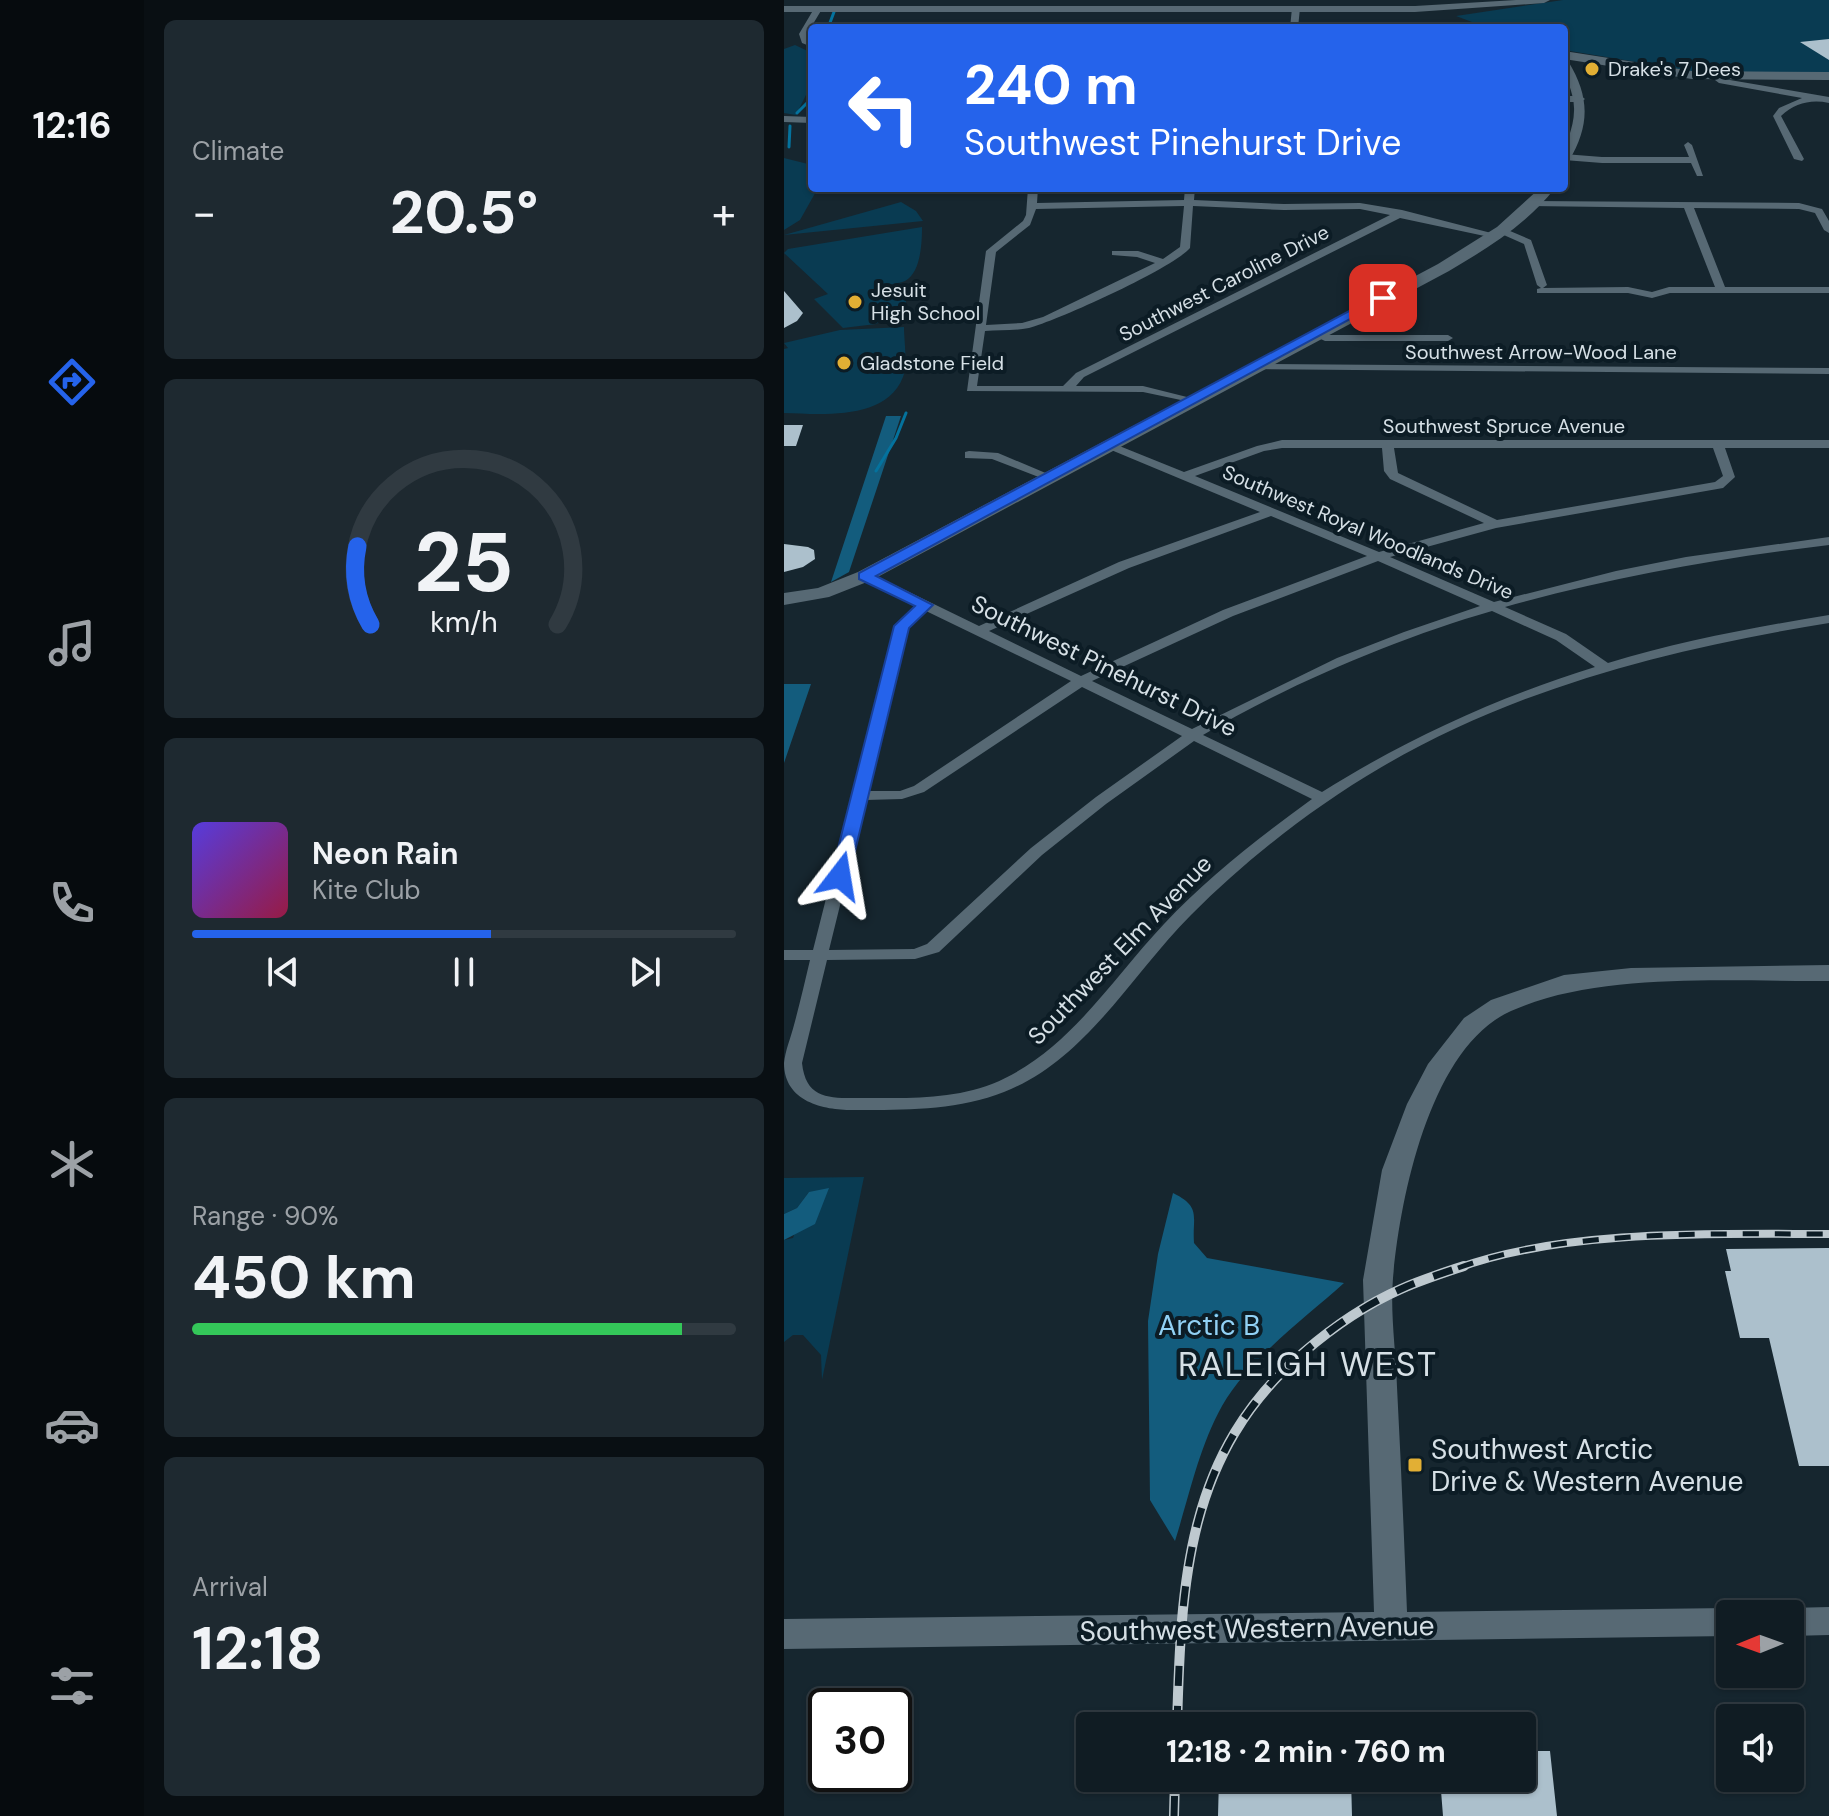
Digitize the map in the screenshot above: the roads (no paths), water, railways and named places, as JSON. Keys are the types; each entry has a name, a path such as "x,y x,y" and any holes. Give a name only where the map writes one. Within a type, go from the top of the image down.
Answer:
{"street":[{"path":"784,9 1058,4 1423,11 1461,10 1544,0"},
{"path":"1381,10 1395,7 1396,1 1449,21 1452,14 1461,10"},
{"path":"1294,24 1296,8"},
{"path":"809,24 818,9"},
{"path":"808,26 803,34 808,43"},
{"path":"1568,59 1715,77 1829,76"},
{"path":"1568,68 1581,99 1577,132 1568,149"},
{"path":"1715,77 1722,81 1829,100"},
{"path":"1799,159 1777,116 1782,110 1810,97"},
{"path":"1568,99 1581,99"},
{"path":"784,119 808,120"},
{"path":"1688,145 1700,174"},
{"path":"1568,157 1694,160"},
{"path":"1033,192 1027,223 991,251 971,389 1143,389 1191,401"},
{"path":"980,328 1023,326 1047,319 1166,263 1185,248 1190,192"},
{"path":"784,599 822,593 865,576 1497,233 1544,192"},
{"path":"1032,206 1189,203 1293,208 1360,206 1528,242 1541,288 1628,290 1652,295 1669,290 1829,290"},
{"path":"1533,204 1809,206 1819,211 1829,230"},
{"path":"1688,206 1721,290"},
{"name":"Southwest Caroline Drive","path":"1066,389 1080,375 1402,213"},
{"path":"1116,253 1138,254 1166,263"},
{"path":"1315,334 1325,338 1448,338"},
{"name":"Southwest Arrow-Wood Lane","path":"1253,367 1829,371"},
{"path":"1388,444 1390,471 1394,476 1495,524"},
{"path":"859,796 902,795 919,789 1081,681 1228,613 1378,556 1495,524 1719,485 1729,477 1718,444"},
{"name":"Southwest Spruce Avenue","path":"1185,476 1270,446 1829,444"},
{"name":"Southwest Royal Woodlands Drive","path":"1108,445 1378,556 1561,637 1606,668"},
{"path":"969,455 994,456 1049,477"},
{"path":"979,631 1124,565 1271,512"},
{"path":"784,955 915,954 933,948 1060,831 1193,736 1319,670 1491,606 1639,569 1751,550 1829,541"},
{"name":"Southwest Pinehurst Drive","path":"865,576 1322,798"},
{"path":"820,955 902,626 925,605"},
{"name":"Southwest Elm Avenue","path":"820,955 793,1072 795,1082 802,1090 819,1101 831,1104 931,1103 975,1095 1023,1077 1070,1042 1149,949 1211,887 1258,846 1322,798 1389,759 1459,724 1606,668 1711,641 1829,619"},
{"path":"1391,1626 1377,1300 1380,1257 1396,1170 1420,1104 1437,1070 1473,1024 1500,1006 1564,983 1609,977 1829,973"},
{"path":"1804,1622 1829,1621"},
{"name":"Southwest Western Avenue","path":"784,1634 1716,1622"}],"waterway":[{"path":"830,24 834,12"},
{"path":"797,113 808,102"},
{"path":"789,147 790,126"},
{"path":"876,471 896,438 906,413"}],"railway":[{"path":"1460,1267 1500,1255 1593,1240 1690,1234 1829,1234"},
{"path":"1178,1712 1182,1621 1198,1522 1213,1476 1235,1432 1265,1391 1304,1352 1338,1325 1401,1289 1460,1267"},
{"path":"1174,1816 1175,1792"}],"place":[{"name":"Drake's 7 Dees","path":"1592,69"},
{"name":"Jesuit High School","path":"855,302"},
{"name":"Gladstone Field","path":"844,363"},
{"name":"Southwest Arctic Drive & Western Avenue","path":"1415,1465"}],"district":[{"name":"RALEIGH WEST","path":"1308,1364"}],"park label":[{"name":"Arctic B","path":"1209,1325"}]}
